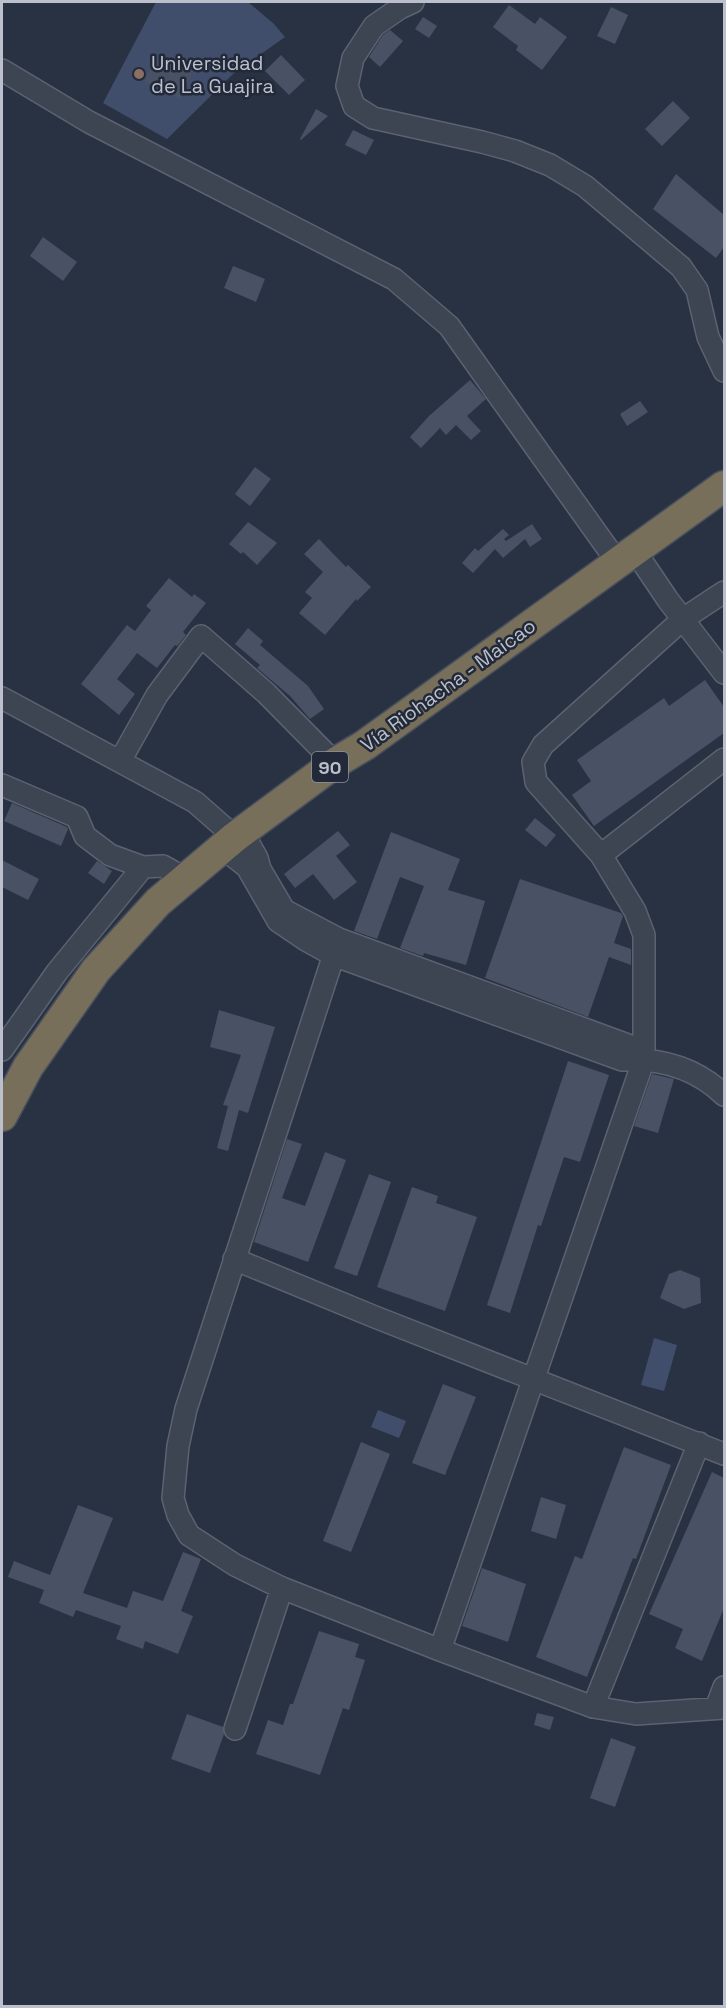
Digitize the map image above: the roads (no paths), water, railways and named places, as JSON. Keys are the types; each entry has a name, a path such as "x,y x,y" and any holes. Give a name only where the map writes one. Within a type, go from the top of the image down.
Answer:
{"highway":[{"name":"Vía Riohacha - Maicao","path":"2,1116 28,1067 96,970 158,902 184,878 233,838 335,763 375,738 724,486"}],"street":[{"path":"413,2 400,8 375,26 353,58 347,86 354,106 374,117 515,151 550,165 585,186 681,267 696,290 708,337 724,371"},
{"path":"2,70 89,122 394,279 449,326 626,557 683,619 724,673"},
{"path":"440,1650 644,1059 644,935 635,911 601,855 536,782 533,762 543,745 683,619 724,592"},
{"path":"120,761 157,695 201,636 266,693 335,763"},
{"path":"2,698 195,802 233,838 252,862 278,921 306,940 336,947 622,1060 658,1061 693,1073 724,1095"},
{"path":"601,855 724,759"},
{"path":"2,785 77,817 85,836 110,855 143,867 163,866 184,878"},
{"path":"2,1050 57,972 143,867"},
{"path":"336,947 186,1409 178,1446 173,1498 178,1515 189,1535 235,1565 282,1588 593,1707 636,1714 720,1708 724,1687"},
{"path":"234,1259 724,1454"},
{"path":"593,1707 699,1443"},
{"path":"235,1730 282,1588"}],"water":[{"path":"156,2 248,2 274,24 285,37 234,73 167,139 103,103"},
{"path":"654,1338 677,1345 664,1391 641,1385"},
{"path":"378,1410 406,1421 399,1438 371,1427"}],"place":[{"name":"Universidad de La Guajira","path":"139,74"}]}
